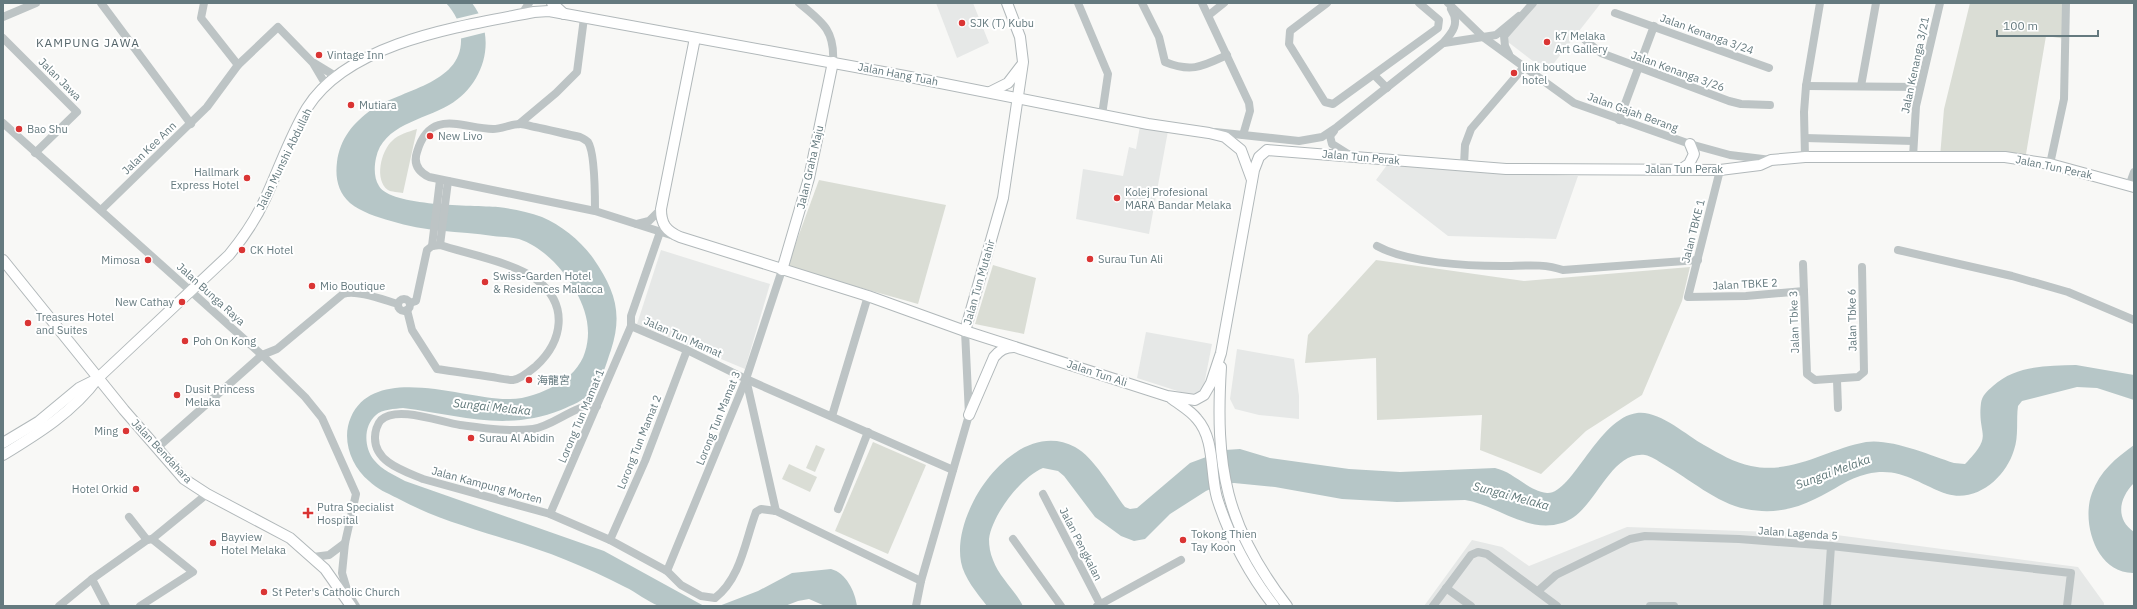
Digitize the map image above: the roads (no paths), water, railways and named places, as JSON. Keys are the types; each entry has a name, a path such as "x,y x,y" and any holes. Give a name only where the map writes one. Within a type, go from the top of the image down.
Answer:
{"main road":[{"path":"552,3 565,15"},
{"name":"Jalan Tun Mutahir","path":"965,331 1002,202 1019,97 1023,62 1020,37 1007,3"},
{"name":"Jalan Hang Tuah","path":"519,15 541,11 584,18 833,62 1019,97 1148,124 1209,133 1225,137 1241,150 1252,182"},
{"name":"Jalan Munshi Abdullah","path":"3,455 48,428 85,396 98,378 221,264 242,239 264,201 308,107 326,85 371,56 394,46 441,32 519,15"},
{"path":"660,209 695,38"},
{"name":"Jalan Graha Maju","path":"782,270 809,178 833,62"},
{"path":"989,92 1008,83 1023,62"},
{"path":"1683,168 1689,164 1694,154 1690,144"},
{"name":"Jalan Tun Perak","path":"1252,182 1259,157 1267,150 1506,169 1683,168 1720,170 1760,165 1771,160 1805,157 2005,157 2050,164 2132,186"},
{"name":"Jalan Tun Ali","path":"660,209 663,226 680,238 868,296 965,331 1167,396 1194,400 1204,395 1211,383 1221,353 1252,182"},
{"name":"Jalan Bendahara","path":"3,260 98,378 184,478 207,494 290,538 313,556 334,581 351,606"},
{"path":"969,415 994,357 1003,349 1014,347"},
{"path":"1221,353 1219,440 1227,495 1238,526 1250,550 1261,570 1287,606"},
{"name":"Jalan Munshi Abdullah","path":"3,443 38,422 79,388 98,378"},
{"path":"1167,396 1198,420 1208,446 1217,497 1244,558 1256,580 1274,606"}],"street":[{"path":"3,17 36,3"},
{"name":"Jalan Kee Ann","path":"100,210 191,124 101,3"},
{"path":"204,3 201,18 238,65"},
{"path":"519,15 529,3"},
{"path":"799,3 821,20 828,30 833,46 833,62"},
{"path":"1078,3 1102,56 1108,74 1102,115"},
{"path":"1142,3 1159,37 1162,45 1162,53 1166,62 1176,66 1192,69 1200,68 1228,55"},
{"path":"1202,3 1228,55 1249,103 1250,111 1243,134"},
{"path":"1209,15 1224,3"},
{"path":"1327,3 1290,31 1288,36 1289,44 1325,102 1334,104 1438,28 1439,20 1420,3"},
{"path":"1209,133 1224,132 1299,141 1322,137 1337,127 1443,43 1455,27 1456,18 1448,3"},
{"name":"Jalan Gajah Berang","path":"1448,3 1483,37 1574,103 1690,144 1730,155 1771,160"},
{"path":"1511,57 1505,46 1504,36 1532,3"},
{"path":"1805,157 1806,86 1820,3"},
{"path":"1861,86 1876,3"},
{"name":"Jalan Kenanga 3/21","path":"1913,157 1913,140 1920,87 1940,3"},
{"path":"2050,164 2064,99 2066,3"},
{"name":"Jalan Kenanga 3/24","path":"1615,12 1769,68"},
{"path":"1443,43 1496,35 1520,16"},
{"path":"519,124 556,93 577,72 584,18"},
{"path":"1619,120 1654,26"},
{"path":"191,124 207,107 238,65 278,27 313,62 337,77"},
{"name":"Jalan Jawa","path":"3,38 77,112 35,153"},
{"name":"Jalan Kenanga 3/26","path":"1585,40 1602,53 1638,68 1729,101 1741,104 1770,105"},
{"path":"313,62 326,85"},
{"path":"1464,165 1465,145 1471,129 1524,67"},
{"path":"1374,75 1387,88"},
{"path":"1806,86 1920,87"},
{"path":"595,211 594,172 588,142 580,137 519,124 495,129 448,122 438,125 428,132 421,140 416,155 417,166 421,173 444,181 507,192 595,211 680,238"},
{"name":"Jalan Bunga Raya","path":"3,123 275,367 305,397 322,418 356,494 345,543 342,565 343,581 356,606"},
{"path":"1337,127 1330,136 1329,140 1335,148 1352,156"},
{"path":"1805,138 1913,140"},
{"name":"Jalan TBKE 1","path":"1688,297 1720,170"},
{"path":"2132,186 2134,172"},
{"path":"436,245 444,181"},
{"path":"637,224 649,221 660,209"},
{"name":"Lorong Tun Mamat 1","path":"550,514 632,326 631,316 660,232"},
{"path":"157,448 262,355 277,349 343,294 348,292 398,304 400,309 408,307 416,300 427,250 436,245 512,267 525,272 537,280 549,293 557,309 559,328 553,347 531,371 513,380 437,369 412,330 408,307"},
{"path":"1377,246 1395,254 1437,262 1484,266 1551,266 1563,270 1698,260"},
{"path":"1898,250 2012,276 2068,292 2134,320"},
{"name":"Jalan Tbke 3","path":"1803,264 1807,374 1809,378 1815,380 1837,380"},
{"name":"Jalan Tbke 6","path":"1837,380 1858,377 1864,372 1862,267"},
{"name":"Lorong Tun Mamat 3","path":"667,571 746,380 782,270"},
{"name":"Jalan TBKE 2","path":"1688,297 1746,296 1804,291"},
{"path":"832,416 868,296"},
{"name":"Jalan Tun Mamat","path":"632,326 687,350 746,380 832,416 953,470"},
{"name":"Jalan Tun Mutahir","path":"916,606 920,581 969,415 965,331"},
{"path":"275,367 274,358 277,349"},
{"name":"Lorong Tun Mamat 2","path":"610,540 644,461 687,350"},
{"path":"746,380 776,511 920,581"},
{"path":"1837,380 1838,408"},
{"name":"Jalan Kampung Morten","path":"597,406 585,406 558,420 534,429 487,428 421,417 392,414 380,420 375,431 374,444 382,458 405,472 437,484 550,514 610,540 667,571 681,585 701,596 715,598 726,590 734,576 756,512 761,509 776,511"},
{"path":"838,509 868,432"},
{"path":"59,606 92,579 150,540 207,494"},
{"name":"Jalan Pengkalan","path":"1043,494 1099,606"},
{"path":"128,518 150,540 193,572 140,606"},
{"name":"Jalan Lagenda 5","path":"1538,592 1556,575 1630,539 1660,536 1831,546 2071,573 2067,606"},
{"path":"1013,538 1061,606"},
{"path":"313,556 329,555 345,543"},
{"path":"1827,606 1831,546"},
{"path":"1433,606 1470,555 1478,552 1487,554 1558,606"},
{"path":"1099,606 1182,560"},
{"path":"92,579 106,606"},
{"path":"1446,588 1471,606"},
{"path":"1650,606 1674,606"}],"water":[{"name":"Sungai Melaka","path":"446,3 472,3 480,16 484,30 486,45 484,59 479,72 471,85 461,96 449,105 405,125 387,138 380,147 376,158 375,173 377,183 387,193 399,198 434,204 498,207 537,215 556,224 583,246 593,258 607,281 615,302 615,337 601,377 595,387 582,400 561,410 540,417 501,421 463,418 403,408 385,410 376,415 369,425 366,437 368,449 374,460 381,467 405,481 604,551 704,606 659,606 611,580 566,560 438,517 386,493 372,484 357,468 353,460 347,434 351,417 363,401 379,391 400,388 422,388 445,390 489,398 513,399 526,397 551,388 570,375 581,362 587,344 587,320 579,297 565,274 552,260 536,247 516,238 403,225 369,214 359,209 346,199 340,189 336,174 337,162 344,139 353,126 371,110 428,83 452,66 459,53 461,33 457,19"},
{"name":"Sungai Melaka","path":"2076,365 2134,375 2134,400 2097,388 2077,387 2022,401 2018,406 2016,445 2010,460 2004,470 1989,486 1969,495 1958,496 1947,494 1899,474 1879,472 1853,478 1822,496 1798,506 1773,511 1746,509 1724,502 1657,460 1645,455 1632,456 1621,463 1611,472 1584,508 1574,517 1562,523 1537,525 1524,522 1489,507 1465,500 1397,502 1342,499 1275,487 1234,483 1221,484 1206,491 1170,514 1145,539 1134,541 1121,536 1095,517 1064,476 1058,471 1043,468 1026,480 1009,498 991,529 989,539 990,552 996,566 1023,606 987,606 968,580 961,562 961,541 966,517 977,494 992,473 1011,456 1031,444 1053,441 1075,447 1089,458 1125,507 1130,509 1137,508 1190,463 1225,450 1240,449 1270,458 1349,469 1400,472 1495,468 1508,473 1540,492 1547,493 1556,490 1566,482 1610,428 1623,418 1637,413 1654,415 1663,419 1704,445 1739,463 1751,466 1766,468 1781,467 1809,460 1852,445 1876,441 1898,445 1954,463 1965,464 1980,446 1983,435 1980,414 1981,403 1984,396 1991,388 2002,379 2022,370"},
{"path":"2134,445 2134,483 2125,495 2121,508 2124,521 2134,532 2134,573 2121,571 2110,565 2101,556 2090,531 2089,505 2092,493 2099,478 2115,460"},
{"path":"831,569 841,574 849,583 857,606 825,606 809,599 785,606 719,606 758,591 792,573"}],"place":[{"name":"SJK (T) Kubu","path":"962,23"},
{"name":"k7 Melaka Art Gallery","path":"1547,42"},
{"name":"Vintage Inn","path":"319,55"},
{"name":"link boutique hotel","path":"1514,73"},
{"name":"Mutiara","path":"351,105"},
{"name":"Bao Shu","path":"19,129"},
{"name":"New Livo","path":"430,136"},
{"name":"Hallmark Express Hotel","path":"247,178"},
{"name":"Kolej Profesional MARA Bandar Melaka","path":"1117,198"},
{"name":"CK Hotel","path":"242,250"},
{"name":"Surau Tun Ali","path":"1090,259"},
{"name":"Mimosa","path":"148,260"},
{"name":"Swiss-Garden Hotel & Residences Malacca","path":"485,282"},
{"name":"Mio Boutique","path":"312,286"},
{"name":"New Cathay","path":"182,302"},
{"name":"Treasures Hotel and Suites","path":"28,323"},
{"name":"Poh On Kong","path":"185,341"},
{"name":"海龍宮","path":"529,380"},
{"name":"Dusit Princess Melaka","path":"177,395"},
{"name":"Ming","path":"126,431"},
{"name":"Surau Al Abidin","path":"471,438"},
{"name":"Hotel Orkid","path":"136,489"},
{"name":"Putra Specialist Hospital","path":"308,513"},
{"name":"Tokong Thien Tay Koon","path":"1183,540"},
{"name":"Bayview Hotel Melaka","path":"213,543"},
{"name":"St Peter's Catholic Church","path":"264,592"}],"district":[{"name":"KAMPUNG JAWA","path":"88,43"}]}
